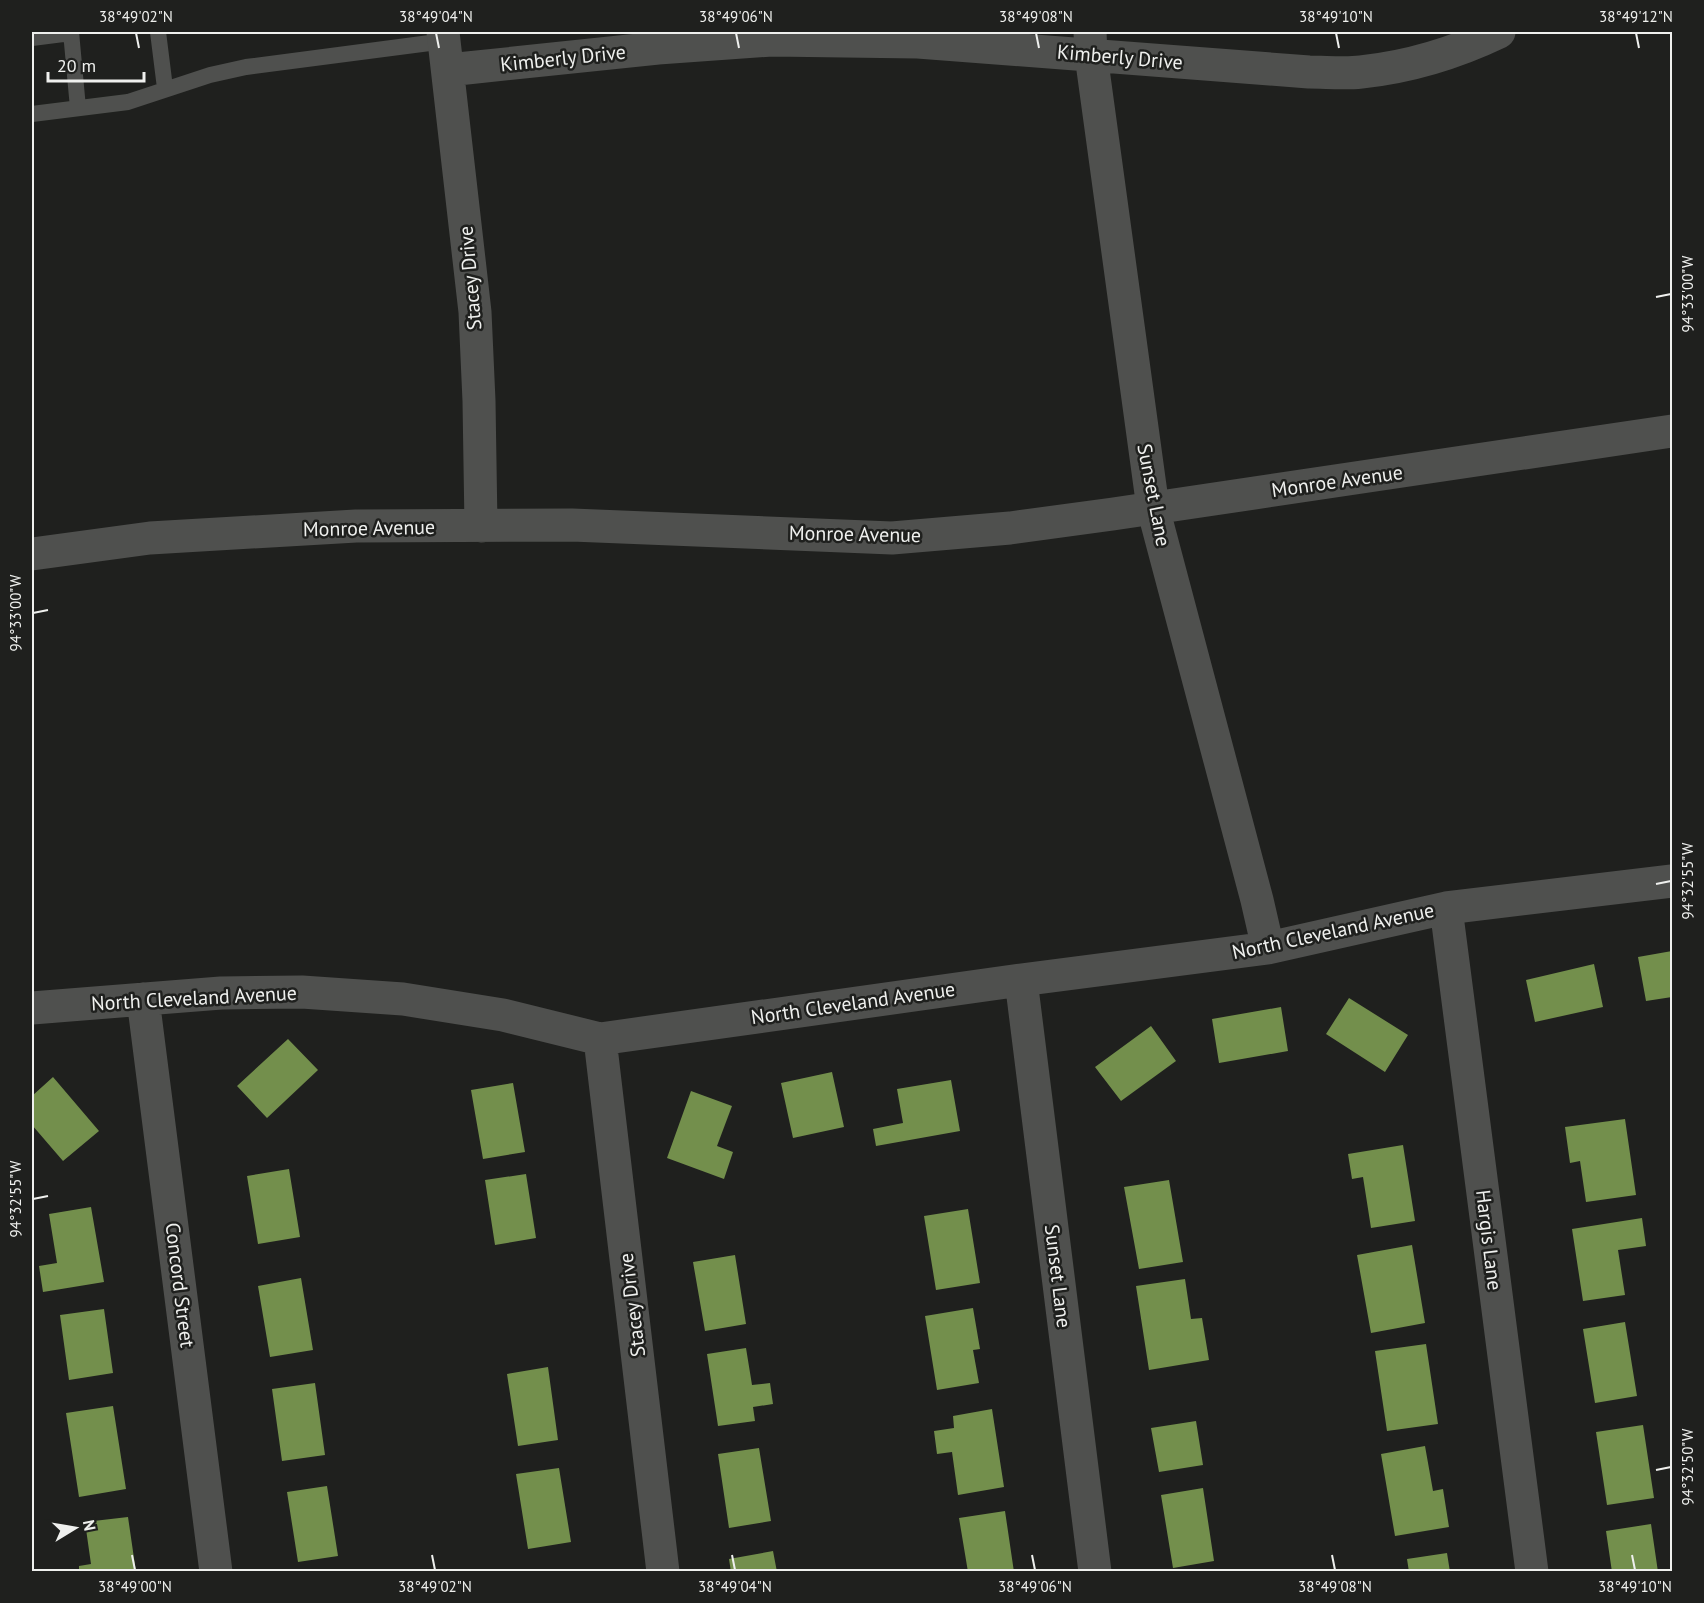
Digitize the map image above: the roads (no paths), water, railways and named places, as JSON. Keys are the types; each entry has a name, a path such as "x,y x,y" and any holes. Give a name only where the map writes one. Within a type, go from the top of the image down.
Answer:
{"street":[{"name":"Kimberly Drive","path":"445,48 658,48 772,40 1090,43 1309,72 1358,72 1414,64 1469,46 1499,32"},
{"name":"Sunset Lane","path":"1090,43 1153,508 1268,948"},
{"name":"Stacey Drive","path":"445,48 475,312 481,526"},
{"name":"Monroe Avenue","path":"32,554 150,538 356,526 572,525 892,538 1010,528 1672,431"},
{"name":"North Cleveland Avenue","path":"32,1008 221,993 302,992 403,999 503,1015 600,1039 1268,948 1446,908 1672,881"},
{"name":"Hargis Lane","path":"1446,908 1532,1572"},
{"name":"Sunset Lane","path":"1021,980 1095,1572"},
{"name":"Concord Street","path":"143,999 216,1572"},
{"name":"Stacey Drive","path":"600,1039 663,1572"}],"lane":[{"path":"32,38 71,32 78,108"},
{"path":"158,32 165,88"},
{"path":"32,114 128,102 165,88 246,67 445,48"}]}
